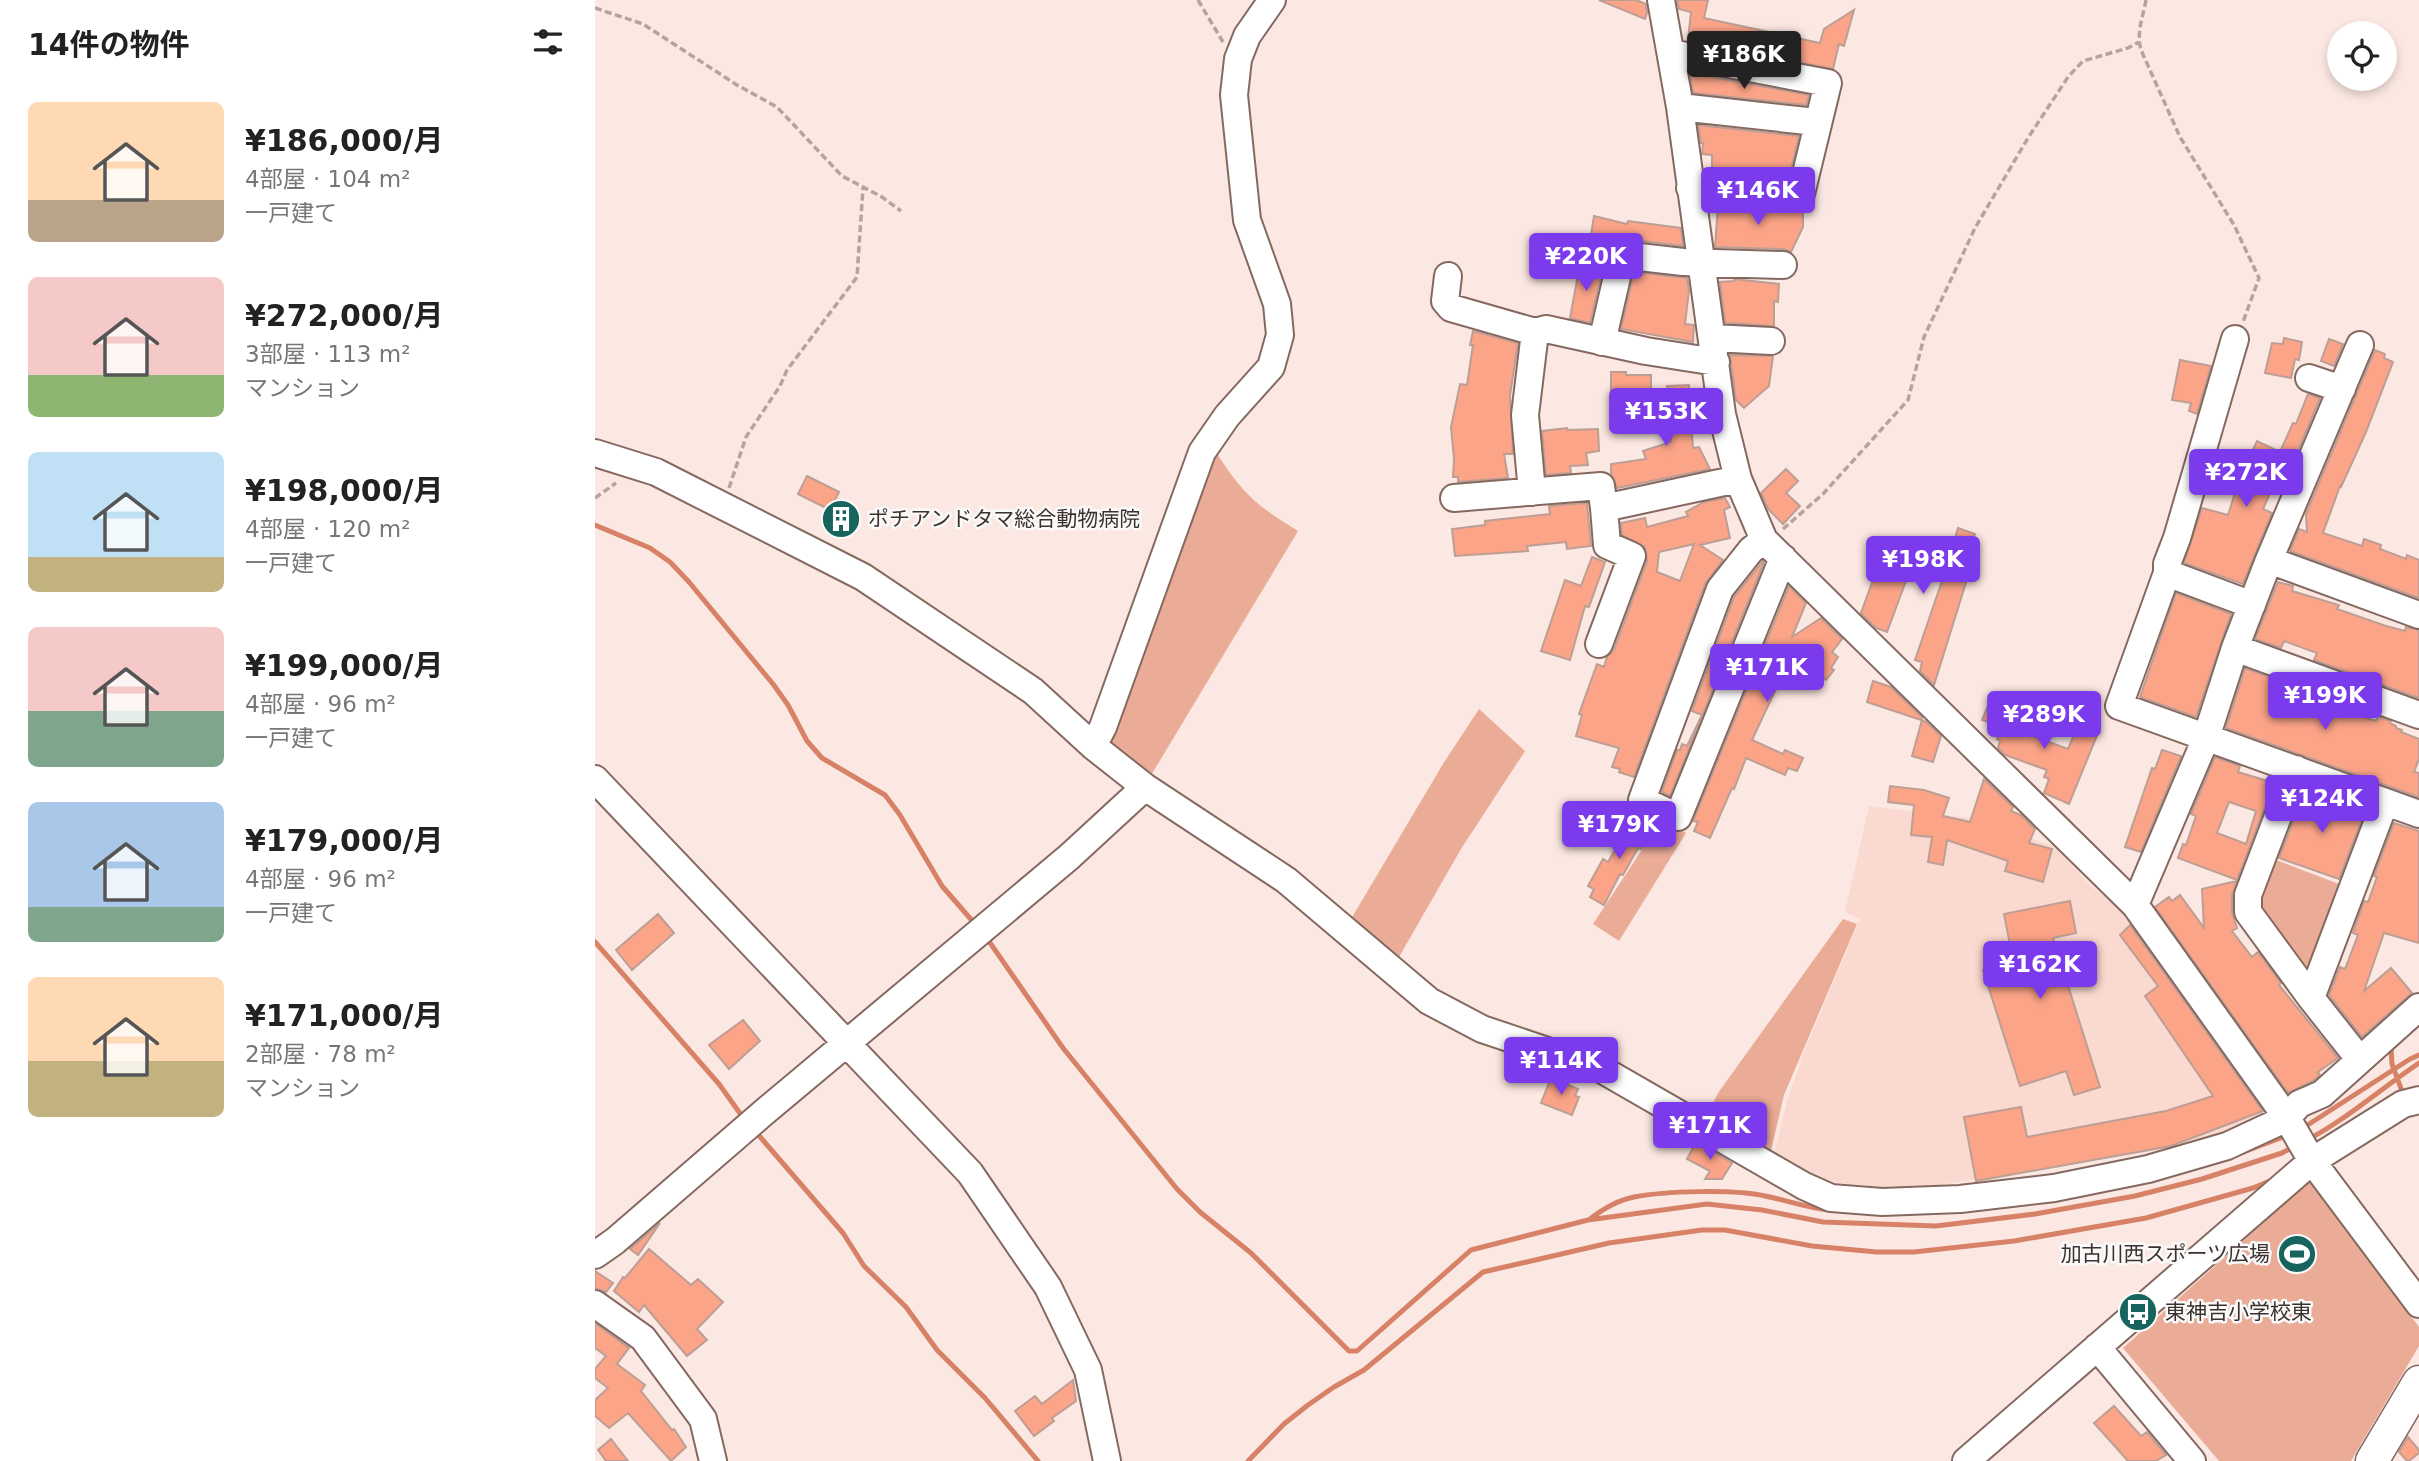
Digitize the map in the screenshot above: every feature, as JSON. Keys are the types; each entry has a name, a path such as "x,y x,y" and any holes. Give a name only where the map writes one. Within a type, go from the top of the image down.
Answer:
{"main road":[{"path":"2372,1461 2419,1382"}],"street":[{"path":"1093,746 1103,727 1202,452 1227,416 1271,367 1280,335 1277,304 1247,220 1234,95 1238,59 1247,36 1272,0"},
{"path":"1661,0 1680,107 1722,414 1738,479 1773,549 2135,905 2287,1118 2312,1161 2419,1304"},
{"path":"1671,53 1828,83 1801,194 1690,188"},
{"path":"1680,107 1817,122"},
{"path":"1585,250 1700,262 1783,265"},
{"path":"1602,342 1622,255"},
{"path":"1448,276 1445,302 1451,308 1535,332 1546,329 1602,342 1714,350 1771,341"},
{"path":"1532,492 1525,415 1535,332"},
{"path":"2235,339 2167,564 2167,573 2119,706 2419,814"},
{"path":"2135,905 2206,738 2235,648 2269,560 2361,345"},
{"path":"2309,379 2342,389"},
{"path":"595,453 656,472 863,577 1033,691 1093,746 1145,787 1286,880 1429,1001 1482,1029 1601,1069 1804,1186 1831,1198 1882,1202 1960,1199 2054,1188 2148,1169 2227,1146 2287,1118 2299,1104 2322,1094 2419,1007"},
{"path":"1604,508 1738,479"},
{"path":"1454,498 1601,486 1607,545 1632,556 1599,644"},
{"path":"1773,549 1714,727 1678,817 1642,800 1720,589 1751,551 1773,549"},
{"path":"2269,560 2419,615"},
{"path":"2167,573 2252,605"},
{"path":"2235,648 2419,715"},
{"path":"1675,710 1714,727"},
{"path":"2296,769 2248,895 2248,912 2360,1060"},
{"path":"595,779 970,1172 1048,1287 1088,1370 1107,1461"},
{"path":"595,1255 615,1241 741,1131 1069,857 1145,787"},
{"path":"2311,998 2385,802"},
{"path":"1966,1461 2312,1161 2403,1104 2419,1100"},
{"path":"595,1304 643,1338 703,1419 713,1461"},
{"path":"2097,1347 2183,1458"}],"path":[{"path":"1198,0 1227,49 1238,59"},
{"path":"2146,0 2139,42 2180,137 2234,225 2259,278 2235,339"},
{"path":"595,8 643,24 737,85 777,107 842,176 882,197 901,211"},
{"path":"1773,549 1793,522 1823,494 1908,400 1912,393 1918,354 1924,337 1975,228 2068,77 2083,61 2128,48 2139,42"},
{"path":"723,506 746,437 780,386 787,370 857,277 863,188"}],"shaded area":[{"path":"1213,447 1250,496 1298,531 1150,777 1112,751 1108,733"},
{"path":"1479,709 1525,751 1461,849 1399,957 1351,919 1443,764"},
{"path":"1869,806 1970,818 2054,846 2091,886 2130,917 2272,1115 2191,1145 1908,1190 1839,1183 1808,1175 1774,1156 1787,1101 1806,1047 1860,919 1845,912"},
{"path":"1663,818 1686,833 1619,941 1593,924"},
{"path":"2271,858 2344,886 2304,978 2255,911"},
{"path":"1843,919 1857,924 1784,1095 1770,1155 1706,1117 1718,1093"},
{"name":"加古川西スポーツ広場","path":"2310,1181 2419,1327 2419,1346 2351,1461 2219,1461 2123,1348"}],"building":[{"path":"1599,0 1636,0 1646,4 1645,19"},
{"path":"1677,0 1708,0 1704,18 1820,43 1824,29 1854,10 1844,46 1839,44 1833,69 1688,40 1691,12 1679,9"},
{"path":"1690,73 1809,95 1806,105 1693,93"},
{"path":"1698,125 1799,136 1789,178 1712,173 1712,155 1702,154 1703,143"},
{"path":"1718,205 1803,209 1803,227 1791,252 1783,249 1715,247"},
{"path":"1594,216 1627,224 1628,221 1681,228 1683,246 1591,235"},
{"path":"1580,264 1603,268 1590,323 1570,318"},
{"path":"1634,272 1687,278 1689,290 1685,324 1694,325 1693,342 1621,329"},
{"path":"1734,279 1779,284 1778,302 1774,301 1774,326 1725,323 1720,282"},
{"path":"1473,331 1518,343 1510,395 1513,454 1504,454 1508,478 1458,482 1458,477 1453,477 1451,427 1460,384 1467,385"},
{"path":"2284,338 2302,342 2299,360 2295,359 2291,378 2265,373 2272,343 2283,344"},
{"path":"2329,339 2343,344 2334,366 2321,361"},
{"path":"2375,350 2385,354 2384,358 2393,362 2323,533 2362,546 2364,539 2381,545 2380,549 2406,559 2407,555 2419,560 2419,598 2290,551 2299,529 2307,532 2306,514"},
{"path":"1730,355 1773,356 1769,386 1744,408 1736,400"},
{"path":"2180,360 2211,366 2197,414 2189,411 2191,403 2172,400"},
{"path":"1611,372 1651,375 1651,394 1611,396"},
{"path":"1689,385 1692,427 1689,429 1693,448 1699,447 1710,469 1617,488 1611,474 1611,464 1646,459 1643,451 1671,442 1667,386"},
{"path":"2308,394 2320,398 2287,477 2279,473 2263,509 2272,513 2243,584 2184,563 2202,508 2228,515 2257,441 2280,452 2293,423 2296,424"},
{"path":"1567,428 1598,429 1599,451 1586,453 1588,465 1570,466 1571,473 1546,475 1542,431"},
{"path":"1786,469 1798,481 1786,493 1800,506 1783,524 1768,509 1761,493"},
{"path":"807,476 839,492 830,510 798,494"},
{"path":"1725,498 1730,507 1724,510 1730,538 1700,545 1723,560 1705,584 1634,777 1612,767 1619,748 1576,736 1582,715 1579,714 1597,664 1604,667 1607,657 1614,650 1647,561 1645,547 1622,535 1621,523 1645,518 1647,527 1688,516 1686,512 1704,502","holes":["1694,544 1680,581 1657,572 1659,552"]},
{"name":"ポチアンドタマ総合動物病院","path":"837,502 857,513 844,537 824,526"},
{"path":"1587,503 1591,546 1567,549 1566,542 1527,546 1528,551 1455,556 1452,529 1485,525 1485,521 1550,514 1549,506"},
{"path":"1958,528 1975,534 1971,541 1978,544 1934,685 1920,671 1922,662 1915,660 1944,575 1913,562 1887,632 1876,628 1861,613 1885,547 1914,557 1918,549 1948,562"},
{"path":"1592,557 1605,562 1589,607 1585,606 1570,660 1541,651 1565,580 1581,586"},
{"path":"1763,561 1670,796 1662,792 1677,750 1680,750 1682,744 1687,746 1702,715 1692,711 1734,597"},
{"path":"2278,582 2293,586 2292,591 2339,605 2337,609 2386,626 2405,631 2406,627 2419,630 2419,698 2314,660 2317,653 2284,641 2281,648 2255,639"},
{"path":"1789,586 1806,603 1792,637 1821,618 1842,639 1832,652 1838,657 1831,668 1834,670 1826,680 1791,657 1752,740 1783,754 1785,750 1803,758 1797,771 1788,768 1785,775 1746,758 1710,838 1694,831 1698,822 1693,821"},
{"path":"2176,593 2231,614 2196,717 2140,697"},
{"path":"2245,668 2349,706 2347,712 2376,721 2378,717 2391,721 2401,732 2419,739 2419,759 2414,772 2419,773 2419,797 2226,728"},
{"path":"1873,681 1891,687 1922,717 1921,720 1867,702"},
{"path":"1987,708 2009,715 2010,711 2038,721 2033,736 2068,749 2078,725 2098,733 2069,804 2044,793 2049,779 2044,777 2047,770 2005,755 1998,748 2000,741 1997,739 2001,727 1982,720"},
{"path":"1922,720 1941,736 1933,762 1912,756"},
{"path":"2162,750 2181,756 2141,852 2125,847 2152,768 2155,769"},
{"path":"2215,757 2240,766 2238,772 2274,783 2237,880 2178,858 2183,844 2186,845 2196,816 2191,814","holes":["2229,802 2256,811 2246,844 2217,833"]},
{"path":"1984,779 2013,807 2011,811 2021,815 2035,829 2029,843 2052,849 2043,882 2005,871 2008,861 1947,840 1943,865 1928,862 1932,837 1911,835 1914,805 1888,802 1890,786 1924,790 1949,798 1943,816 1970,822"},
{"path":"2305,790 2365,811 2339,879 2279,858"},
{"path":"1641,818 1657,825 1641,849 1638,848 1623,875 1620,874 1604,905 1590,897 1594,889 1588,886 1603,859 1608,862"},
{"path":"2394,823 2419,831 2419,943 2384,933 2364,991 2391,968 2412,993 2362,1037 2329,995 2340,967 2345,969 2358,935 2353,933 2364,901 2368,902 2377,877 2374,876"},
{"path":"2237,881 2232,895 2232,912 2237,928 2232,931 2252,957 2258,952 2281,983 2279,985 2338,1058 2318,1072 2320,1075 2313,1081 2288,1093 2155,907 2169,897 2172,901 2180,895 2204,928 2202,889"},
{"path":"2070,901 2076,933 2053,938 2100,1087 2074,1095 2066,1071 2020,1086 1983,970 2013,960 2004,914"},
{"path":"658,914 674,933 632,970 616,950"},
{"path":"2130,925 2263,1111 2171,1146 1976,1181 1964,1117 2021,1107 2027,1137 2166,1111 2213,1096 2145,996 2158,986 2120,935"},
{"path":"743,1020 760,1041 729,1069 709,1045"},
{"path":"1551,1078 1578,1089 1575,1096 1579,1097 1572,1115 1541,1103"},
{"path":"1696,1142 1732,1163 1722,1179 1705,1179 1710,1171 1687,1159"},
{"path":"660,1223 638,1255 630,1249"},
{"path":"649,1249 691,1285 698,1279 723,1302 697,1329 707,1340 687,1356 644,1305 639,1312 614,1291"},
{"path":"595,1271 613,1283 606,1292 595,1288"},
{"path":"595,1323 629,1348 617,1364 645,1385 641,1391 686,1447 671,1461 628,1413 609,1428 595,1416 595,1400 608,1388 595,1378 595,1369 606,1356 595,1348"},
{"path":"1073,1380 1076,1401 1052,1418 1054,1421 1034,1436 1015,1411 1035,1396 1042,1404"},
{"path":"2114,1406 2141,1436 2147,1432 2166,1455 2156,1461 2128,1461 2094,1423"},
{"path":"2408,1437 2419,1453 2407,1461 2399,1452"},
{"path":"611,1439 628,1461 606,1461 598,1450"}],"waterway":[{"path":"595,525 650,548 670,562 773,684 788,705 807,741 822,758 885,795 942,886 975,924"},
{"path":"986,937 1063,1048 1177,1189 1200,1212 1251,1253 1349,1351 1357,1351 1471,1250 1588,1220 1707,1204 1762,1210 1823,1222 1936,1226 2035,1214 2135,1196 2202,1179 2282,1153 2295,1146"},
{"path":"595,942 719,1084 744,1119"},
{"path":"2394,1046 2391,1048 2392,1064 2403,1094"},
{"path":"2303,1128 2419,1055"},
{"path":"2307,1140 2350,1113 2419,1063"},
{"path":"755,1131 843,1233 864,1266 906,1307 937,1350 985,1398 1038,1461"},
{"path":"2238,1154 2288,1135"},
{"path":"1248,1461 1284,1424 1334,1387 1364,1370 1483,1272 1609,1243 1702,1230 1725,1230 1812,1246 1877,1252 1914,1252 2014,1241 2146,1218 2253,1188 2272,1180"},
{"path":"1590,1219 1628,1198 1681,1192 1752,1194 1829,1210"}],"place":[{"name":"ポチアンドタマ総合動物病院","path":"841,519"},
{"name":"加古川西スポーツ広場","path":"2297,1254"},
{"name":"東神吉小学校東","path":"2138,1312"}]}
